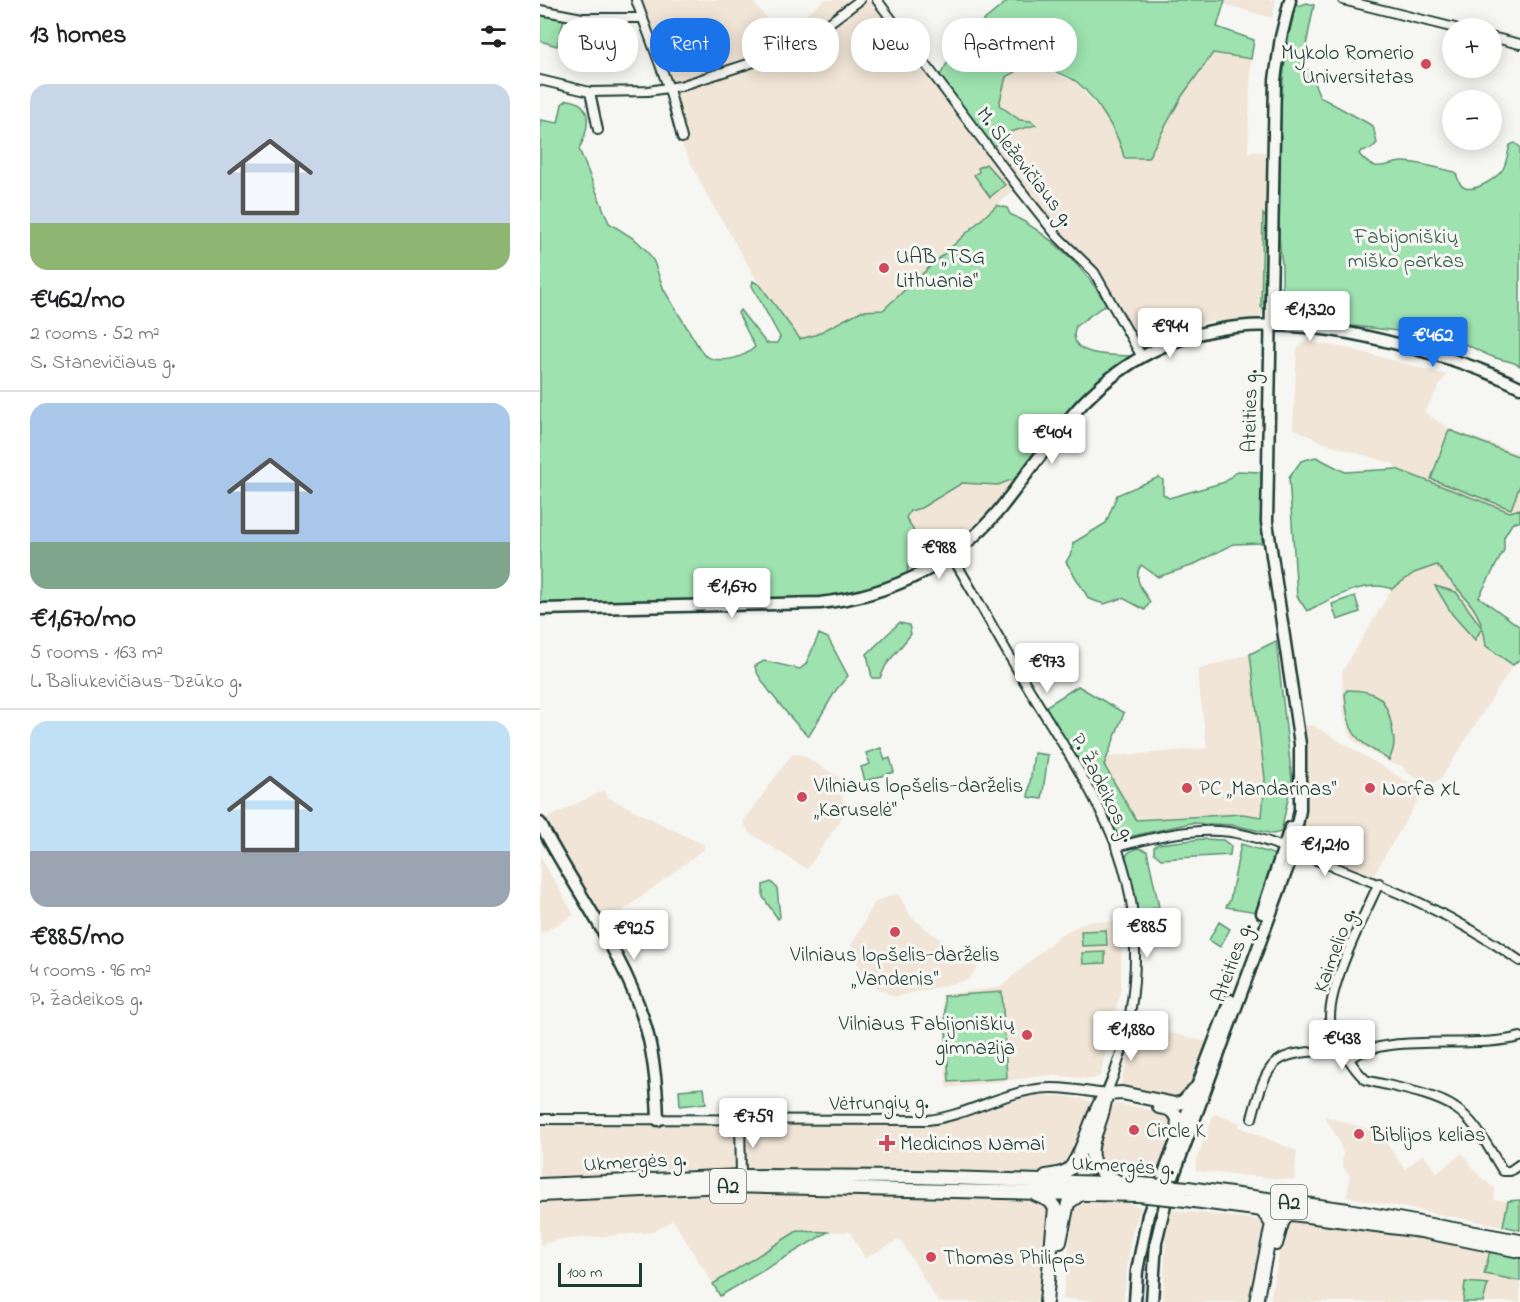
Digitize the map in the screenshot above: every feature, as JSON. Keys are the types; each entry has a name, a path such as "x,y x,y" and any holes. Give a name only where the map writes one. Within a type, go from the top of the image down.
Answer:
{"highway":[{"path":"1022,1186 1059,1174 1072,1166 1096,1106 1106,1094 1122,1093 1175,1104 1184,1102 1195,1089"},
{"path":"1106,1094 1170,1109 1178,1117 1177,1135"},
{"path":"1106,1094 1105,1109 1092,1148 1091,1161 1098,1171 1120,1183"},
{"name":"Ukmergės g.","path":"540,1195 741,1176 1022,1186 1083,1193 1139,1190 1339,1208 1520,1241"},
{"name":"Ukmergės g.","path":"540,1185 691,1182 1022,1186 1120,1183 1139,1190"},
{"path":"1022,1186 1047,1199 1055,1208 1046,1302"},
{"path":"1054,1302 1066,1208 1071,1199 1083,1193"},
{"name":"Ukmergės g.","path":"1187,1194 1261,1209 1421,1231 1520,1251"},
{"path":"1256,1302 1272,1224 1261,1209"},
{"path":"1264,1302 1280,1229 1289,1212"}],"main road":[{"name":"Ateities g.","path":"1152,1302 1161,1218 1169,1188 1289,849 1300,810 1302,774 1300,744 1267,522 1275,80 1290,0"},
{"path":"540,609 837,601 871,594 905,582 951,555 999,510 1084,403 1118,372 1142,357 1199,332 1272,323 1351,333 1461,362 1520,387"},
{"path":"540,824 613,952 637,1002 652,1057 658,1120"},
{"name":"Ateities g.","path":"1135,1302 1137,1271 1148,1215 1289,849"}],"street":[{"path":"636,0 669,89 682,138"},
{"path":"540,80 590,92 669,89 735,70 794,49 860,0"},
{"name":"M. Sleževičiaus g.","path":"876,0 1028,199 1065,244 1094,272 1142,357"},
{"path":"1343,0 1442,25"},
{"path":"540,10 582,18 643,18"},
{"path":"1502,40 1520,44"},
{"path":"590,92 598,130"},
{"name":"P. Žadeikos g.","path":"951,555 1084,782 1116,847 1129,899 1134,962 1124,1044 1106,1094"},
{"path":"1116,847 1168,833 1203,831 1239,833 1379,883 1458,921 1520,961"},
{"name":"Kaimelio g.","path":"1379,883 1333,1000 1331,1022 1349,1059 1366,1080 1441,1101 1456,1108 1470,1123 1503,1171 1510,1171 1520,1164"},
{"path":"1349,1059 1361,1050 1381,1047 1466,1043 1520,1037"},
{"path":"1252,1118 1267,1071 1274,1062 1294,1054 1344,1049"},
{"name":"Vėtrungių g.","path":"540,1119 928,1120 963,1113 1033,1089 1062,1088 1106,1094"},
{"path":"740,1121 741,1176"}],"shaded area":[{"path":"640,0 751,0 766,18 742,18 742,64 730,68 730,18 650,18 650,27"},
{"path":"825,0 853,0 831,18 801,18"},
{"path":"866,0 874,2 886,18 851,18 851,72 927,72 1015,189 882,310 861,311 815,335 800,339 760,285 708,197 680,141 688,141 677,95 682,91 742,70 742,72 839,72 839,21"},
{"path":"1225,0 1276,0 1272,18 1224,4"},
{"path":"1214,53 1251,59 1248,152 1268,152 1264,313 1258,318 1205,322 1150,347 1136,340 1100,274 1061,235 991,149 1010,132 1035,125 1031,121 1021,120 999,105 1006,77 1014,72 1050,72 1076,82 1103,114 1121,145 1124,158 1148,158 1182,96"},
{"path":"666,72 717,72 675,83 669,79"},
{"path":"1305,341 1351,349 1446,375 1424,412 1448,428 1520,454 1520,509 1510,512 1414,477 1396,469 1394,464 1321,442 1293,428 1297,349"},
{"path":"1011,480 1015,482 990,513 964,538 942,555 907,573 908,559 914,549 906,518 910,511 921,508 962,483 998,485"},
{"path":"1437,565 1467,598 1482,620 1486,646 1513,665 1441,779 1431,784 1406,772 1403,766 1390,763 1352,740 1344,715 1342,672 1392,589 1414,573"},
{"path":"1250,654 1265,779 1263,815 1208,815 1136,820 1104,765 1107,757 1207,748 1197,670"},
{"path":"1305,725 1314,726 1423,791 1373,876 1305,853 1298,846 1307,799"},
{"name":"Vilniaus lopšelis-darželis „Karuselė“","path":"792,754 803,755 841,779 844,815 807,869 750,833 743,822"},
{"path":"604,790 607,797 704,845 704,849 603,926 572,867 542,821"},
{"path":"540,856 574,915 540,934"},
{"name":"Vilniaus lopšelis-darželis „Vandenis“","path":"895,894 899,895 911,917 977,968 968,980 895,997 866,983 851,946 875,902"},
{"name":"Vilniaus Fabijoniškių gimnazija","path":"1089,921 1115,922 1121,945 1121,988 1100,1076 1092,1079 1050,1075 946,1088 943,995 1001,987 1060,935"},
{"path":"1134,1024 1207,1042 1187,1094 1182,1100 1123,1088 1121,1085"},
{"path":"1035,1095 1063,1096 1092,1103 1070,1163 1053,1172 972,1175 664,1169 540,1178 540,1123 934,1125"},
{"path":"1115,1104 1143,1108 1165,1114 1172,1119 1174,1129 1157,1173 1099,1166 1097,1147 1109,1111"},
{"path":"1214,1114 1240,1123 1239,1127 1297,1151 1294,1180 1196,1171 1196,1161"},
{"path":"1324,1116 1381,1133 1380,1135 1405,1169 1423,1154 1437,1173 1462,1153 1480,1177 1495,1189 1494,1200 1508,1201 1503,1226 1347,1197 1350,1176 1342,1166 1343,1154 1338,1139"},
{"path":"764,1194 1041,1201 1051,1206 1043,1302 938,1302 900,1239 865,1258 850,1232 797,1231 713,1284 673,1220 653,1232 557,1240 540,1245 540,1200"},
{"path":"1085,1202 1126,1203 1141,1207 1131,1236 1123,1302 1063,1299 1074,1206"},
{"path":"1171,1210 1262,1220 1266,1225 1266,1231 1249,1302 1163,1302 1166,1236"},
{"path":"1293,1217 1472,1245 1520,1257 1520,1302 1270,1302 1285,1222"}],"green space":[{"path":"1009,0 1225,0 1217,27 1254,40 1251,59 1213,53 1182,96 1148,158 1124,158 1118,139 1106,117 1091,97 1077,82 1056,72 1077,72 1077,18 987,18"},
{"name":"Fabijoniškių miško parkas","path":"1296,3 1299,6 1307,3 1314,5 1301,71 1309,70 1320,97 1373,126 1377,143 1371,149 1361,151 1359,154 1370,164 1379,166 1407,162 1436,167 1455,172 1461,185 1471,188 1490,181 1500,173 1506,163 1510,145 1515,143 1520,147 1520,366 1487,355 1445,336 1288,319 1282,315 1282,265 1279,237 1281,102 1286,49"},
{"path":"540,13 560,18 558,18 557,46 540,41"},
{"path":"942,72 1014,72 1006,77 999,105 1020,120 1031,121 1036,125 1010,132 991,149 938,79"},
{"path":"567,100 576,102 586,112 587,127 579,149 609,223 636,240 647,251 654,262 664,290 703,354 708,357 729,359 744,355 755,347 738,313 740,310 766,343 777,343 780,337 752,286 753,281 760,285 800,339 815,335 861,311 883,310 997,205 1007,208 1010,214 1052,241 1076,264 1106,304 1076,326 1074,336 1077,344 1092,353 1133,356 1082,398 1015,482 1011,480 998,485 962,483 921,508 910,511 906,518 915,535 915,546 907,573 895,579 858,592 806,599 540,605 540,120 558,123 562,104"},
{"path":"986,164 1005,185 990,197 974,175 979,172 978,168"},
{"path":"1263,214 1266,218 1264,310 1261,307"},
{"path":"1449,430 1520,457 1520,485 1511,509 1431,479"},
{"path":"1316,457 1345,472 1396,469 1510,512 1520,509 1520,522 1513,522 1504,537 1504,550 1479,597 1520,627 1520,659 1513,665 1486,646 1484,632 1475,610 1437,565 1414,573 1392,589 1382,586 1360,588 1307,611 1297,596 1289,478 1301,461"},
{"path":"1237,471 1261,472 1262,543 1233,544 1191,566 1158,577 1141,565 1138,580 1150,602 1145,610 1123,598 1104,604 1089,599 1066,562 1072,552 1073,543 1106,523 1117,495 1159,477 1163,480 1163,494 1169,498 1225,482"},
{"path":"1435,586 1456,592 1482,628 1475,640 1452,614"},
{"path":"1355,596 1360,612 1337,620 1332,604"},
{"path":"899,623 909,625 911,634 886,665 880,678 872,678 867,654"},
{"path":"819,634 828,638 848,676 836,690 809,736 769,691 755,666 764,661 800,669 806,664"},
{"path":"1276,641 1292,780 1281,832 1273,834 1233,825 1191,823 1128,837 1117,835 1045,707 1078,686 1124,713 1104,765 1136,820 1242,814 1262,817 1265,779 1250,654"},
{"path":"1347,690 1374,694 1384,703 1394,737 1389,760 1355,734 1348,719 1345,693"},
{"path":"881,748 885,760 890,758 894,772 865,781 861,767 870,764 866,753"},
{"path":"1034,753 1048,755 1042,799 1028,797"},
{"path":"1202,839 1223,840 1231,846 1230,855 1161,859 1154,853 1154,847 1158,844"},
{"path":"1241,844 1273,854 1275,858 1257,912 1226,907 1230,900"},
{"path":"1138,848 1147,851 1159,907 1137,913 1126,856"},
{"path":"771,882 777,888 780,917 778,919 763,897 763,885"},
{"path":"1219,922 1230,929 1220,947 1209,940"},
{"path":"1106,930 1107,945 1082,946 1081,931"},
{"path":"1105,952 1105,963 1083,964 1082,953"},
{"path":"1002,992 1007,1078 949,1082 944,996"},
{"path":"704,1088 706,1103 680,1106 679,1090"},
{"path":"1520,1200 1520,1230 1503,1226 1508,1201"},
{"path":"797,1231 828,1232 720,1296 713,1284"},
{"path":"1490,1251 1520,1257 1520,1281 1484,1274"},
{"path":"1465,1282 1488,1284 1483,1302 1463,1302"}],"place":[{"name":"Mykolo Romerio Universitetas","path":"1426,64"},
{"name":"UAB „TSG Lithuania“","path":"884,268"},
{"name":"PC „Mandarinas“","path":"1187,788"},
{"name":"Norfa XL","path":"1370,788"},
{"name":"Vilniaus lopšelis-darželis „Karuselė“","path":"802,797"},
{"name":"Vilniaus lopšelis-darželis „Vandenis“","path":"895,932"},
{"name":"Vilniaus Fabijoniškių gimnazija","path":"1027,1035"},
{"name":"Circle K","path":"1134,1130"},
{"name":"Biblijos kelias","path":"1359,1134"},
{"name":"Medicinos Namai","path":"887,1143"},
{"name":"Thomas Philipps","path":"931,1257"}]}
